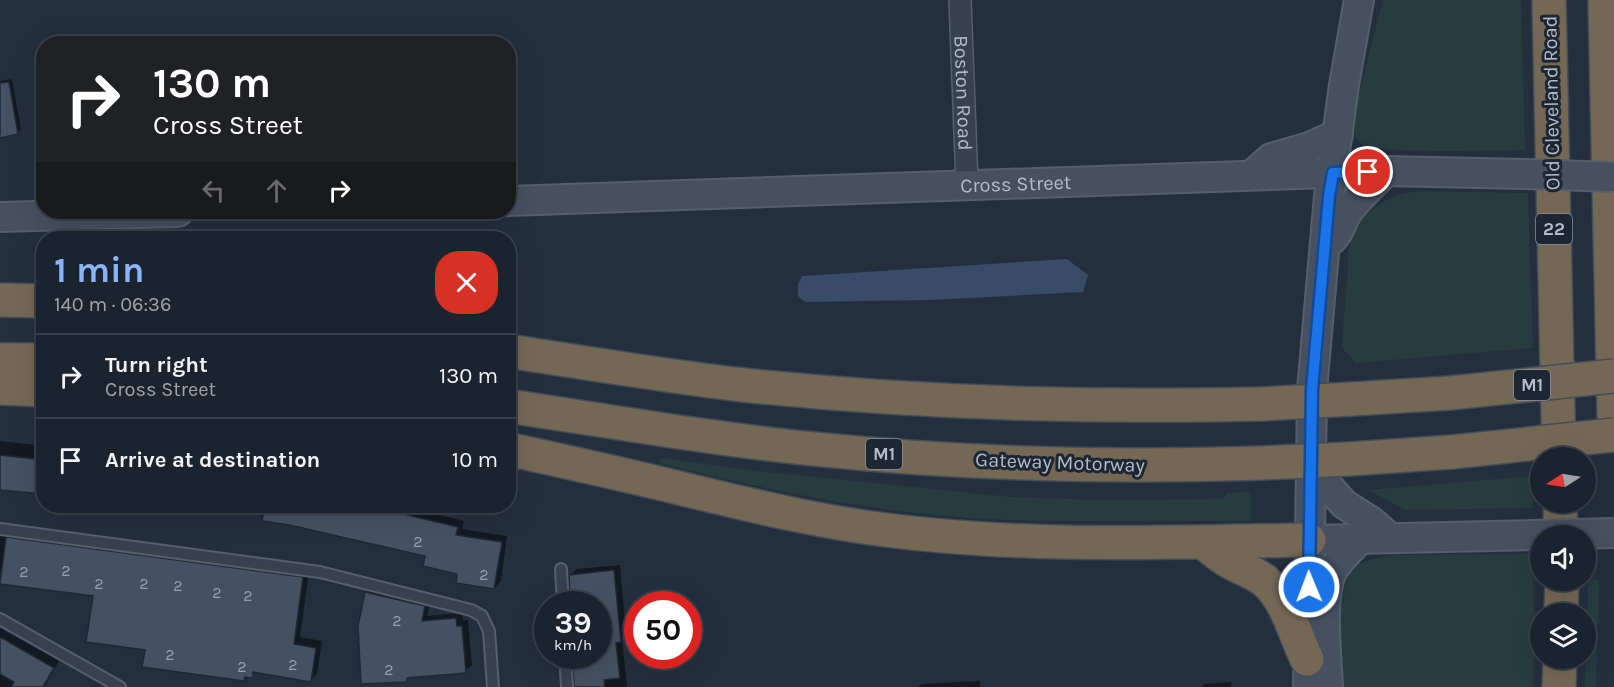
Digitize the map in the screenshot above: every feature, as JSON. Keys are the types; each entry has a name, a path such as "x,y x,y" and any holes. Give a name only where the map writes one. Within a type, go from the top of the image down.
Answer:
{"highway":[{"name":"Old Cleveland Road","path":"1549,0 1559,447"},
{"path":"1605,0 1614,415"},
{"path":"0,300 36,301"},
{"name":"M1","path":"516,352 676,377 891,397 1067,405 1261,404 1450,393 1614,375"},
{"path":"0,360 36,360"},
{"path":"0,388 36,390"},
{"name":"Gateway Motorway","path":"516,407 813,449 924,458 1120,465 1349,459 1452,452 1614,435"},
{"path":"516,451 730,501 806,517 886,530 970,539 1041,543 1309,540"},
{"path":"1203,542 1226,560 1249,570 1267,583 1286,609 1308,673"},
{"path":"1558,687 1559,669"}],"main road":[{"path":"1308,673 1312,390 1323,247 1344,85 1359,0"},
{"path":"1251,175 1271,158 1309,147 1338,134"},
{"name":"Cross Street","path":"516,201 1386,171 1614,177"},
{"path":"1323,247 1337,237 1347,213 1386,171"},
{"path":"0,217 36,216"},
{"path":"1310,466 1344,504 1372,522 1375,538"},
{"path":"1596,534 1614,533"},
{"path":"1309,540 1530,535"},
{"path":"1328,687 1326,612 1329,582 1335,567 1375,538"}],"street":[{"name":"Boston Road","path":"960,0 967,185"}],"lane":[{"path":"0,529 320,572 471,610 482,616 489,631 493,687"},
{"path":"561,569 562,591"},
{"path":"0,619 120,687"},
{"path":"566,669 567,687"}],"green space":[{"path":"1383,0 1521,0 1525,150 1390,149 1372,147 1359,141 1354,133 1352,121"},
{"path":"1422,191 1528,193 1533,348 1356,363 1342,348 1348,254 1358,225 1375,207 1385,201"},
{"path":"660,458 757,471 1011,497 1096,500 1223,499 1227,493 1251,492 1251,521 1053,521 987,519 904,512 780,491 659,463"},
{"path":"1530,476 1530,508 1405,510 1369,490"},
{"path":"1530,554 1530,591 1533,591 1533,603 1530,603 1530,669 1533,669 1533,687 1344,687 1340,624 1343,591 1348,578 1355,568 1365,562 1399,555"},
{"path":"1596,579 1599,579 1596,687 1585,687 1586,669 1596,669 1596,603 1587,603 1588,591 1596,591"}],"water":[{"path":"1067,259 1088,275 1083,292 929,300 805,302 798,296 798,285 802,276"}],"building":[{"path":"9,82 18,134 0,138 0,83"},
{"path":"0,455 36,459 36,493 0,490"},
{"path":"264,513 399,513 458,527 456,535 502,542 494,589 456,583 457,574 423,566 425,556 262,521"},
{"path":"6,537 303,577 294,644 316,648 311,682 253,672 253,678 245,677 244,681 142,667 145,650 86,642 93,596 0,584"},
{"path":"614,570 621,642 616,643 620,678 604,680 605,687 574,687 573,669 612,669 612,591 570,591 569,575"},
{"path":"365,592 425,606 422,621 456,618 457,626 462,626 466,673 407,678 407,682 361,684 358,626"},
{"path":"0,637 54,668 43,687 11,687 14,682 0,674"}],"route":[{"path":"1309,587 1310,420 1329,196 1333,173 1368,172"}]}
